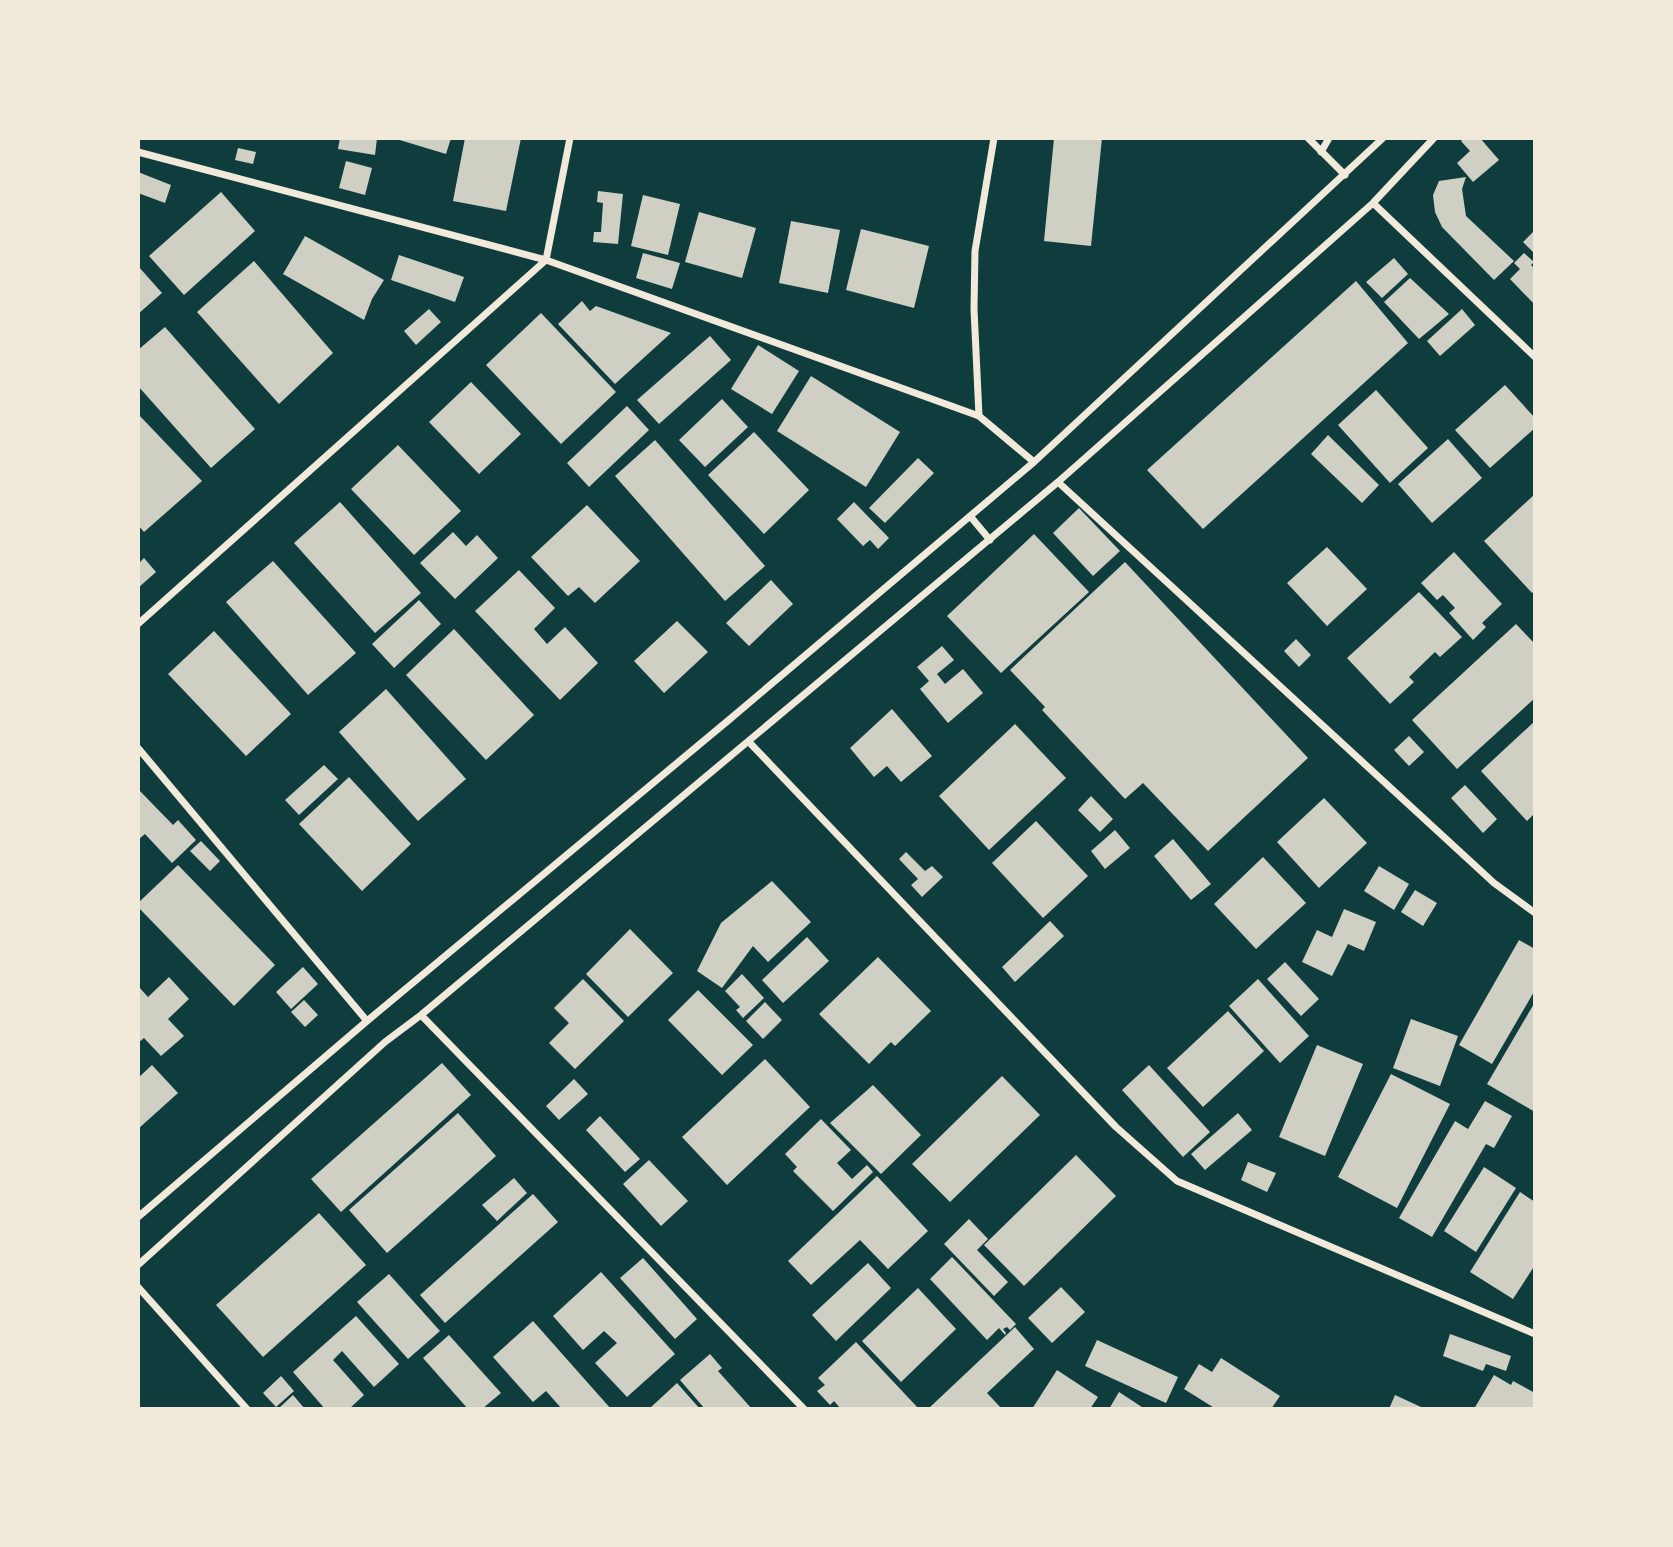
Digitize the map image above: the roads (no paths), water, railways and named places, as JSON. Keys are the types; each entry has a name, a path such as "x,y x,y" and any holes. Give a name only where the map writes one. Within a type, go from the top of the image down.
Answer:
{"street":[{"path":"138,624 546,260 570,138"},
{"path":"979,416 974,309 975,251 994,138"},
{"path":"1308,138 1345,175"},
{"path":"1321,152 1329,138"},
{"path":"138,1217 367,1021 1034,462 1383,138"},
{"path":"138,1265 385,1042 421,1015 1058,482 1373,203 1434,138"},
{"path":"138,152 546,260 979,416 1034,462"},
{"path":"1373,203 1535,357"},
{"path":"1058,482 1494,883 1535,913"},
{"path":"970,516 990,540"},
{"path":"748,742 1116,1127 1177,1181 1535,1335"},
{"path":"138,748 367,1021"},
{"path":"421,1015 804,1409"},
{"path":"138,1287 247,1409"}]}
